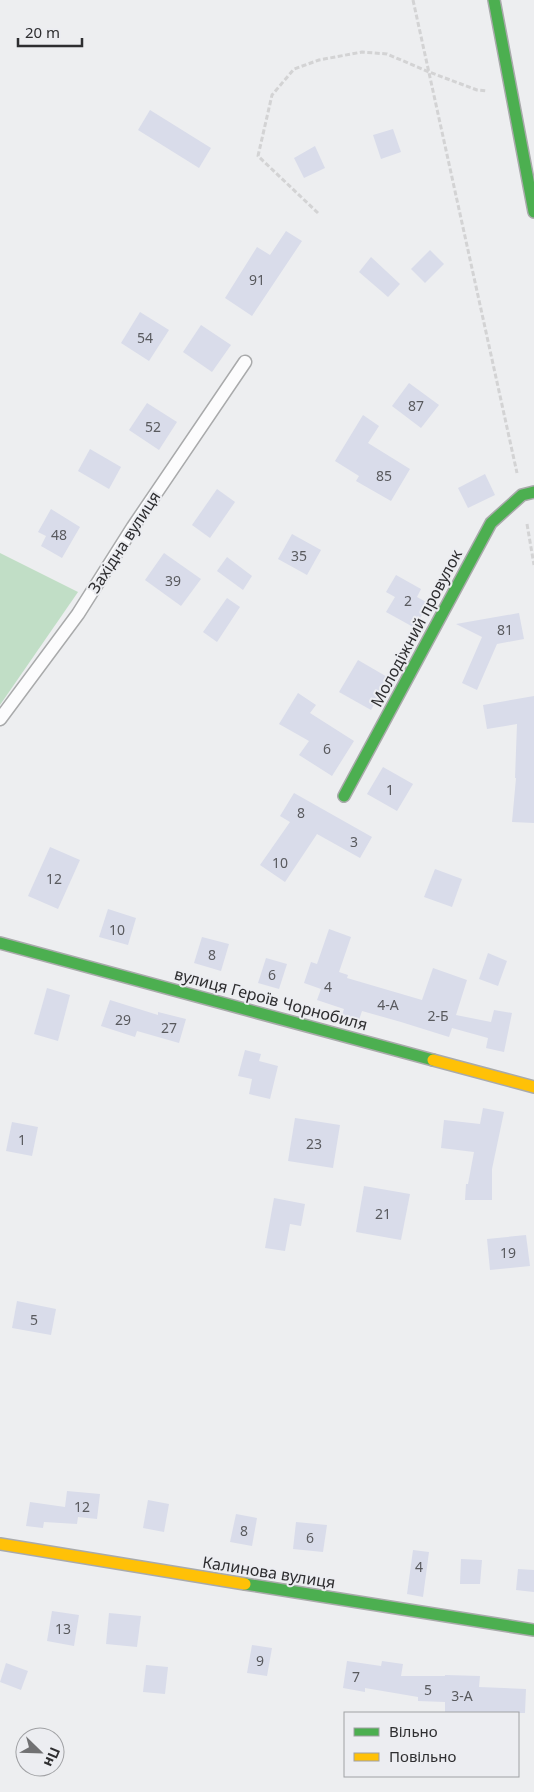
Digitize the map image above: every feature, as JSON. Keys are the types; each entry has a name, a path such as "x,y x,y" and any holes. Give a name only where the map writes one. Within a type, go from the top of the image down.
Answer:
{"main road":[{"path":"493,0 534,212"},
{"name":"Молодіжний провулок","path":"344,796 491,523 522,495 534,492"},
{"name":"вулиця Героїв Чорнобиля","path":"0,943 534,1087"},
{"name":"Калинова вулиця","path":"0,1544 534,1630"}],"lane":[{"name":"Західна вулиця","path":"0,719 78,614 132,526 245,362"}],"path":[{"path":"413,0 522,495 534,565"},
{"path":"318,213 258,156 272,95 294,69 319,60 362,52 387,54 477,90 510,92"}],"green space":[{"path":"0,553 78,592 0,705"}],"building":[{"path":"150,110 211,148 199,168 138,130"},
{"path":"393,129 401,152 381,159 373,135"},
{"path":"315,146 325,168 304,178 294,158"},
{"path":"286,231 302,241 252,316 225,298 257,247 270,255"},
{"path":"430,250 444,264 425,283 411,269"},
{"path":"371,257 400,284 388,297 359,272"},
{"path":"140,312 169,330 149,361 121,343"},
{"path":"201,325 231,345 212,372 183,352"},
{"path":"409,383 439,405 421,428 392,406"},
{"path":"147,403 177,422 159,450 129,430"},
{"path":"363,415 379,426 368,443 410,469 391,501 356,481 359,476 335,461"},
{"path":"90,449 121,467 109,489 78,471"},
{"path":"485,474 495,495 468,508 458,488"},
{"path":"217,489 235,502 210,538 192,525"},
{"path":"51,509 80,527 62,558 41,546 46,536 38,532"},
{"path":"292,534 321,550 307,575 278,559"},
{"path":"164,553 201,579 181,606 145,580"},
{"path":"227,557 252,576 243,590 217,571"},
{"path":"396,575 421,589 417,597 428,603 415,628 386,612 395,597 386,592"},
{"path":"227,598 240,607 217,642 203,632"},
{"path":"519,613 524,639 497,644 477,690 462,683 482,637 456,624"},
{"path":"358,660 389,678 371,710 339,692"},
{"path":"298,693 316,705 310,713 354,741 332,776 299,755 309,741 279,724"},
{"path":"534,696 534,823 512,822 516,778 517,724 487,729 483,705"},
{"path":"383,767 413,784 397,811 367,794"},
{"path":"294,793 372,837 360,858 317,834 285,882 260,865 290,822 280,816"},
{"path":"50,847 80,860 58,909 28,896"},
{"path":"435,869 462,879 452,907 424,897"},
{"path":"108,909 136,918 128,945 99,937"},
{"path":"329,929 351,937 339,972 348,975 347,978 422,1000 433,968 467,980 456,1015 491,1022 494,1010 512,1013 504,1052 486,1048 488,1038 452,1028 449,1037 362,1011 358,1023 341,1018 344,1009 317,1000 321,989 304,983 311,962 317,964"},
{"path":"202,937 229,944 221,971 194,963"},
{"path":"488,953 507,961 498,986 479,979"},
{"path":"266,958 287,964 279,989 258,983"},
{"path":"47,988 70,995 58,1041 34,1034"},
{"path":"110,1000 158,1015 158,1012 186,1019 179,1043 137,1031 135,1037 101,1026"},
{"path":"245,1050 261,1054 259,1061 278,1066 270,1099 249,1094 252,1079 238,1076"},
{"path":"483,1108 504,1112 492,1169 492,1200 465,1200 466,1184 468,1184 474,1152 441,1148 444,1120 480,1124"},
{"path":"295,1118 340,1125 333,1168 288,1161"},
{"path":"12,1122 38,1127 32,1156 6,1151"},
{"path":"364,1186 410,1194 401,1240 356,1232"},
{"path":"274,1198 305,1204 301,1226 290,1224 285,1251 265,1248"},
{"path":"526,1235 530,1266 490,1270 487,1239"},
{"path":"17,1301 56,1309 51,1335 12,1328"},
{"path":"67,1491 100,1494 97,1519 78,1517 77,1524 44,1522 43,1528 26,1526 30,1502 65,1507"},
{"path":"148,1500 169,1504 164,1532 143,1528"},
{"path":"236,1514 257,1518 252,1546 230,1542"},
{"path":"296,1522 327,1525 323,1552 293,1549"},
{"path":"413,1550 429,1552 423,1597 407,1594"},
{"path":"461,1559 482,1560 480,1584 460,1584"},
{"path":"518,1569 534,1570 534,1592 516,1590"},
{"path":"52,1611 79,1615 74,1646 47,1641"},
{"path":"109,1613 141,1616 137,1647 106,1644"},
{"path":"252,1645 272,1648 267,1676 247,1673"},
{"path":"347,1661 381,1666 382,1661 403,1664 401,1676 480,1676 479,1687 526,1689 525,1713 445,1712 445,1702 418,1701 418,1697 365,1688 365,1692 343,1688"},
{"path":"6,1663 28,1671 21,1690 0,1682"},
{"path":"146,1665 168,1667 165,1694 143,1692"}],"traffic: fast":[{"path":"494,0 534,212"},
{"path":"344,796 491,523 522,495 534,492"},
{"path":"0,943 433,1060"},
{"path":"245,1584 534,1630"}],"traffic: slow":[{"path":"433,1060 534,1087"},
{"path":"0,1544 245,1584"}]}
